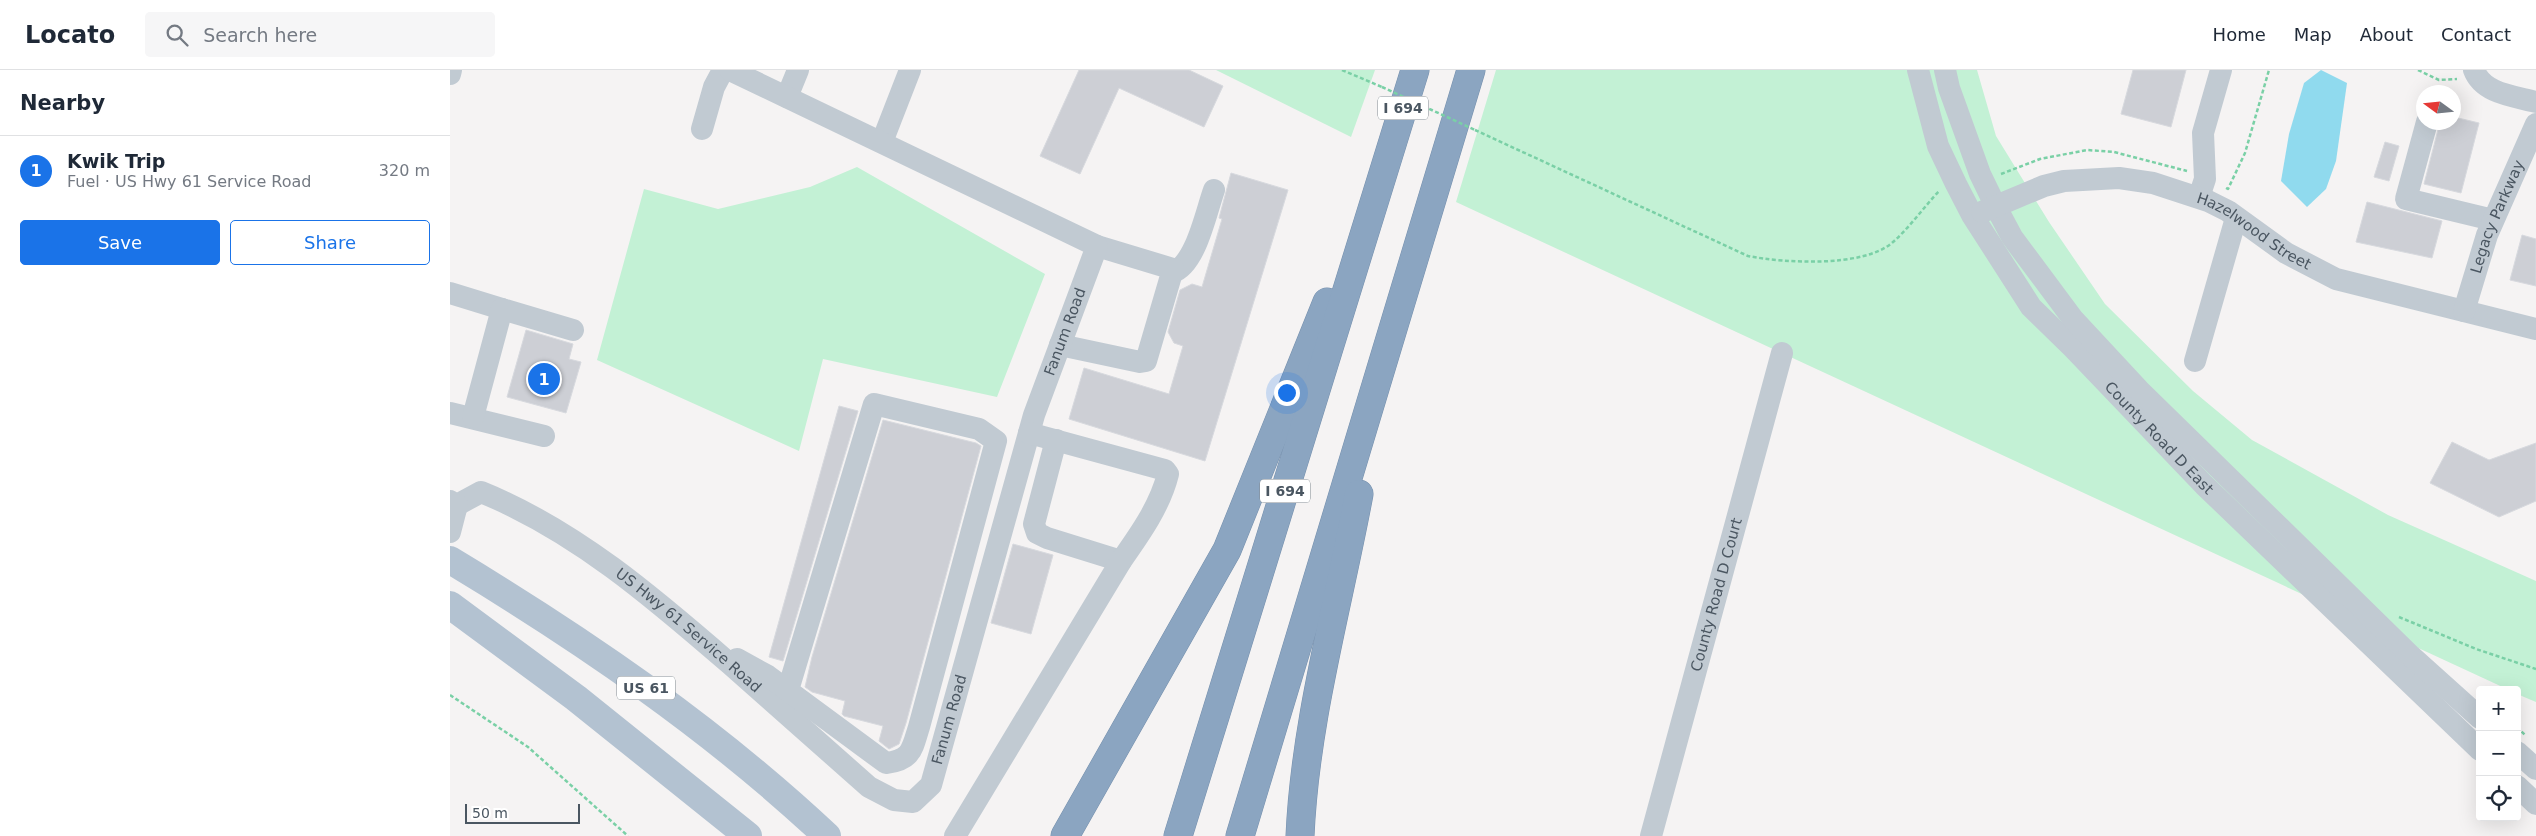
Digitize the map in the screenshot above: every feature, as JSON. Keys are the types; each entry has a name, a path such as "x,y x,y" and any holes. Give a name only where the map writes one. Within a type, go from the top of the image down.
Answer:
{"highway":[{"name":"I 694","path":"1178,836 1415,70"},
{"path":"1240,836 1471,70"},
{"path":"1065,836 1227,550 1392,146"},
{"path":"1300,836 1302,805 1320,689 1386,352"}],"main road":[{"name":"US 61","path":"450,560 573,637 638,683 740,762 827,836"},
{"path":"450,605 576,698 748,836"}],"street":[{"path":"450,74 451,70"},
{"path":"702,129 714,87 724,70"},
{"path":"730,70 1097,246 1170,267 1173,272 1146,361 1140,362 1060,345"},
{"path":"787,97 798,70"},
{"path":"882,142 910,70"},
{"name":"County Road D East","path":"1918,70 1938,146 1972,215 2031,308 2073,348 2204,485 2476,746"},
{"name":"County Road D East","path":"1945,70 1948,88 1980,174 1996,207 2012,237 2073,319 2126,376 2404,649 2476,714"},
{"path":"2202,188 2204,133 2221,70"},
{"path":"2474,72 2487,88 2536,102"},
{"name":"Legacy Parkway","path":"2464,311 2493,220 2536,124"},
{"path":"2425,130 2406,199 2493,220"},
{"name":"Hazelwood Street","path":"1972,215 1996,207 2044,186 2085,178 2119,178 2202,188 2236,218 2286,253 2336,279 2536,329"},
{"path":"1173,272 1182,268 1190,257 1214,190"},
{"path":"2195,361 2236,218"},
{"name":"Fanum Road","path":"913,802 931,785 1029,433 1097,246"},
{"path":"450,293 573,330"},
{"path":"473,417 502,309"},
{"name":"County Road D Court","path":"1651,836 1782,353"},
{"path":"709,646 754,667 886,763 900,762 911,752 996,441 980,429 874,404 788,690"},
{"path":"450,413 473,417 544,436"},
{"path":"955,836 1121,561 1144,528 1165,486 1168,474 1165,470 1029,433"},
{"path":"1056,440 1034,524 1037,532 1047,538 1121,561"},
{"name":"US Hwy 61 Service Road","path":"454,503 481,492 512,504 568,537 654,597 869,787 894,800 913,802"},
{"path":"450,532 454,503"},
{"path":"2521,756 2536,769"},
{"path":"2521,790 2536,804"}],"path":[{"path":"1342,70 1748,256"},
{"path":"2000,174 2040,159 2087,150 2114,152 2181,168 2202,188 2228,189 2245,152 2269,70"},
{"path":"2418,70 2439,80 2474,72"},
{"path":"2476,648 2536,670"},
{"path":"450,695 528,747 628,836"}],"green space":[{"path":"1216,70 1375,70 1351,137"},
{"path":"1496,70 1977,70 1996,136 2049,222 2105,304 2193,391 2252,440 2388,515 2536,581 2536,702 2521,696 2521,686 2500,686 1456,202"},
{"path":"857,167 1045,274 997,397 823,359 799,451 597,360 644,189 718,209 810,187"}],"water":[{"path":"2321,70 2347,83 2336,161 2326,189 2307,207 2281,181 2289,134 2304,83"}],"building":[{"path":"1079,70 1189,70 1223,86 1204,127 1119,88 1080,174 1040,156"},
{"path":"2133,70 2186,70 2171,127 2121,114"},
{"path":"2461,119 2479,123 2461,193 2424,184 2438,130 2461,130"},
{"path":"2385,142 2399,146 2389,181 2374,177"},
{"path":"1231,173 1288,190 1205,461 1069,419 1084,368 1169,394 1183,346 1174,343 1168,332 1180,290 1192,284 1202,287 1222,219 1219,218"},
{"path":"2367,202 2442,221 2432,258 2356,242"},
{"path":"2522,235 2536,239 2536,286 2510,280"},
{"path":"526,330 573,344 569,359 581,362 566,413 507,397"},
{"path":"839,406 858,411 783,661 769,657"},
{"path":"883,420 976,443 981,446 906,723 899,744 889,749 879,741 883,726 844,716 842,714 845,701 812,692 805,687 812,657"},
{"path":"2452,442 2489,460 2536,443 2536,501 2499,517 2430,483"},
{"path":"1013,544 1053,555 1031,634 991,623"}],"place":[{"name":"Kwik Trip","path":"544,379"}]}
